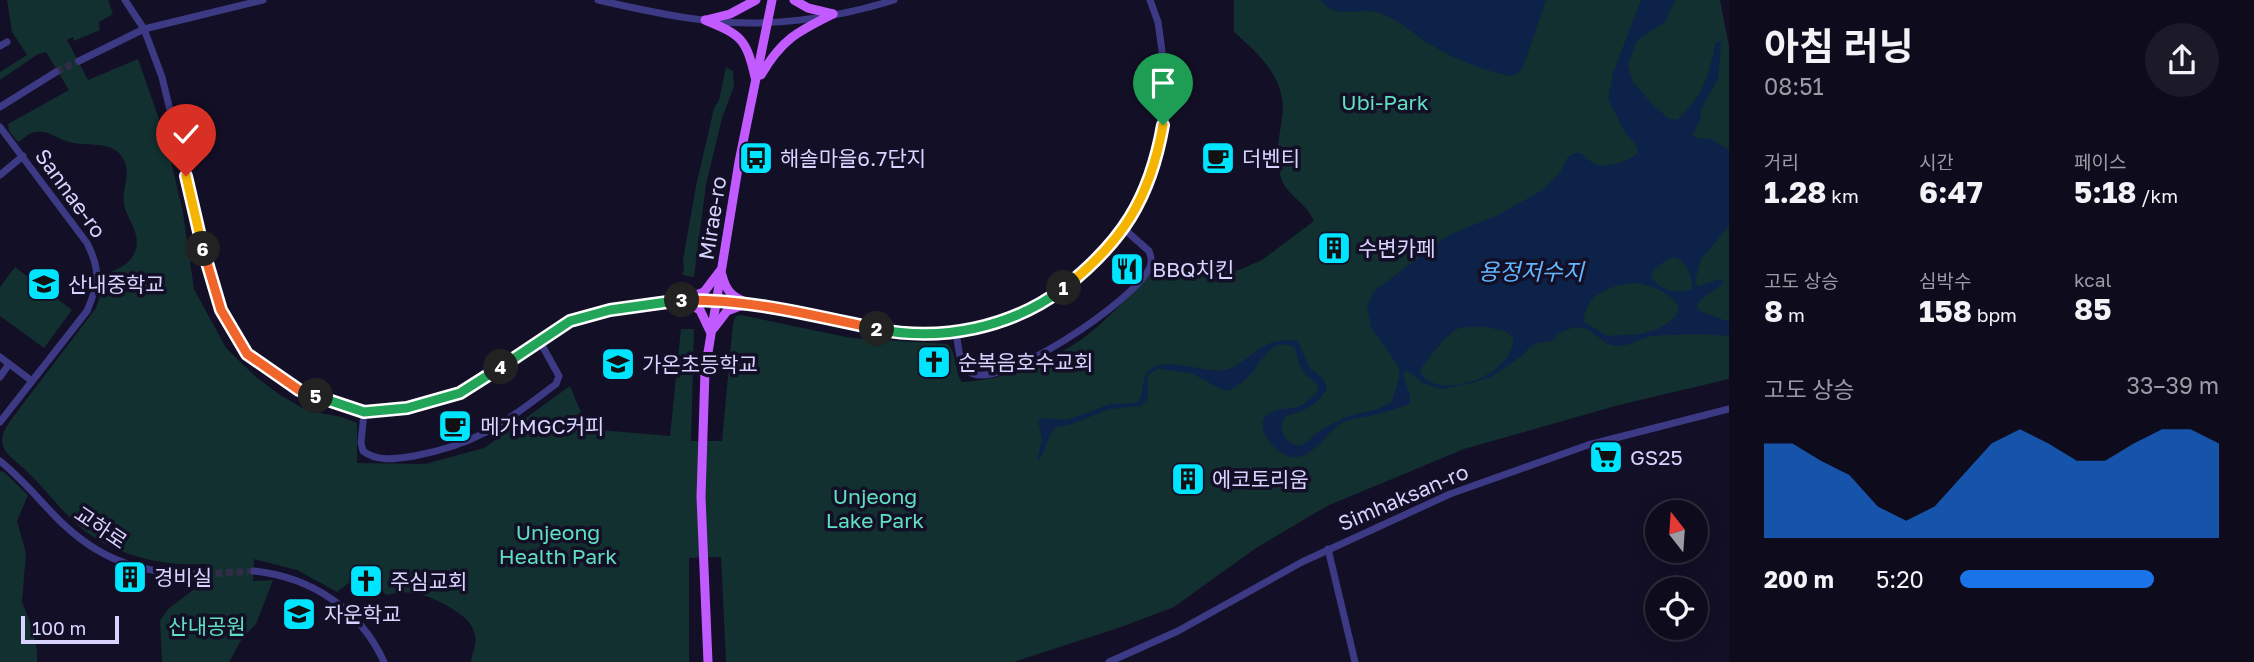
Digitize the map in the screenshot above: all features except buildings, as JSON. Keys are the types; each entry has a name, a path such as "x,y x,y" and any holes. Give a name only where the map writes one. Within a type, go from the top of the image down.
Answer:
{"main road":[{"path":"705,20 730,14 756,0"},
{"name":"Mirae-ro","path":"708,662 701,497 705,371 739,162 772,0"},
{"path":"794,0 808,8 833,14"},
{"path":"757,82 773,54 785,41 802,29 833,14"},
{"path":"705,20 731,31 743,41 757,82"},
{"path":"683,300 704,292 721,270"},
{"path":"721,270 729,293 735,299 747,303"},
{"path":"683,300 700,310 711,334"},
{"path":"711,334 727,311 747,303"}],"street":[{"path":"125,0 144,29 162,77 207,264 221,310 247,354 299,390 364,412 407,408 460,393 570,321 610,310 683,300 717,300 747,303 884,330 932,334 956,332 1000,322 1060,291 1090,267 1124,229 1147,187 1158,155 1165,109 1164,65 1158,22 1150,0"},
{"path":"79,61 144,29 263,0"},
{"path":"598,0 705,20 768,23 873,7 894,0"},
{"path":"0,107 56,72"},
{"name":"Sannae-ro","path":"0,127 87,243 97,272 96,290 86,311 0,422"},
{"path":"0,175 23,156"},
{"path":"956,332 963,366 975,375 1010,367 1064,343 1109,310 1140,281 1150,267 1149,251 1124,229"},
{"path":"364,412 361,443 363,451 376,459 402,458 442,451 477,438 506,422 556,384 559,376 556,368 539,340"},
{"path":"0,357 32,381"},
{"path":"0,377 9,364"},
{"name":"Simhaksan-ro","path":"1110,662 1178,631 1328,549 1450,494 1588,446 1729,409"},
{"name":"교하로","path":"0,461 15,472 55,516 83,541 110,557 146,571 172,575 205,574"},
{"path":"1328,549 1355,662"},
{"path":"254,571 290,577 313,586 333,599 368,634 384,662"}],"green space":[{"path":"7,0 108,0 113,14 99,22 100,30 74,41 73,37 67,40 88,80 138,59 166,139 183,213 194,289 226,348 256,377 308,411 342,417 357,423 357,463 425,464 484,448 570,386 588,429 670,436 681,329 694,329 691,441 722,441 733,323 736,316 851,338 947,344 953,353 962,382 1015,372 1051,357 1083,339 1167,260 1172,259 1214,273 1239,270 1262,260 1314,221 1281,178 1277,155 1283,104 1281,92 1270,69 1234,32 1234,0 1720,0 1729,46 1729,379 1619,405 1464,449 1327,506 1256,548 1174,607 1014,662 726,662 721,557 689,558 689,662 471,662 475,645 472,627 461,615 438,601 405,592 386,595 366,570 337,592 297,570 254,559 253,581 273,580 256,624 243,637 229,662 162,662 160,621 168,609 205,581 206,564 146,559 99,541 72,520 36,480 10,457 2,442 10,421 96,308 103,286 103,274 126,264 137,246 134,229 124,204 127,169 117,151 104,146 74,143 40,132 31,133 18,142 9,131 8,124 69,90 46,52 38,54 0,80 0,72 27,55 12,32"},
{"path":"726,67 733,71 734,86 722,118 706,185 694,277 682,275 696,186"},
{"path":"15,267 72,310 44,348 0,316 0,287"},
{"path":"0,471 28,495 17,521 26,553 22,602 32,627 37,662 0,662"}],"water":[{"path":"1321,0 1546,0 1523,67 1519,73 1511,76 1456,58 1380,13 1333,10"},
{"name":"용정저수지","path":"1641,0 1675,0 1665,22 1636,43 1628,65 1633,82 1654,106 1668,118 1677,120 1699,94 1716,42 1720,41 1718,78 1700,112 1701,118 1693,134 1696,138 1711,139 1729,150 1729,226 1701,259 1695,282 1699,286 1719,279 1723,282 1701,299 1697,307 1700,311 1729,322 1729,336 1651,336 1616,346 1608,344 1587,329 1575,327 1561,332 1552,341 1537,343 1491,377 1468,384 1442,389 1423,383 1407,370 1403,374 1410,403 1347,421 1332,431 1317,447 1298,457 1284,454 1270,443 1265,435 1263,420 1268,414 1279,409 1302,405 1317,393 1318,386 1302,370 1295,348 1281,345 1269,351 1246,379 1228,391 1191,373 1158,369 1148,375 1148,398 1141,406 1110,409 1069,425 1056,427 1042,456 1037,460 1042,440 1038,420 1040,418 1067,420 1110,404 1137,403 1142,395 1147,372 1158,365 1225,370 1263,347 1281,341 1298,341 1310,368 1323,379 1327,388 1312,406 1284,419 1282,428 1288,441 1296,445 1304,444 1318,432 1342,419 1380,408 1392,401 1399,378 1399,367 1371,327 1367,308 1373,292 1449,235 1496,216 1541,191 1559,174 1568,157 1575,153 1581,153 1595,164 1605,166 1638,153 1636,145 1624,131 1608,99 1613,73","holes":["1675,257 1688,270 1692,289 1668,290 1658,285 1651,275 1661,264","1627,284 1642,284 1666,294 1679,307 1675,317 1658,329 1640,334 1608,336 1584,322 1585,312 1594,297","1485,327 1505,331 1513,337 1510,352 1501,364 1488,374 1472,381 1440,385 1428,380 1420,371 1449,335 1460,328"]}],"tunnel":[{"path":"56,72 79,61"},
{"path":"205,574 254,571"}],"place":[{"name":"해솔마을6.7단지","path":"756,158"},
{"name":"더벤티","path":"1218,158"},
{"name":"수변카페","path":"1334,248"},
{"name":"BBQ치킨","path":"1127,269"},
{"name":"산내중학교","path":"44,284"},
{"name":"순복음호수교회","path":"934,362"},
{"name":"가온초등학교","path":"618,364"},
{"name":"메가MGC커피","path":"455,426"},
{"name":"GS25","path":"1606,457"},
{"name":"에코토리움","path":"1188,479"},
{"name":"경비실","path":"130,577"},
{"name":"주심교회","path":"366,581"},
{"name":"자운학교","path":"299,614"}],"route":[{"path":"186,176 221,310 247,354 299,390 364,412 407,408 460,393 570,321 643,304 683,300 733,301 884,330 932,334 973,329 1000,322 1060,291 1090,267 1116,240 1147,187 1158,155 1163,125"}],"park label":[{"name":"Ubi-Park","path":"1385,102"},
{"name":"Unjeong Lake Park","path":"875,508"},
{"name":"Unjeong Health Park","path":"558,544"},
{"name":"산내공원","path":"207,626"}]}
